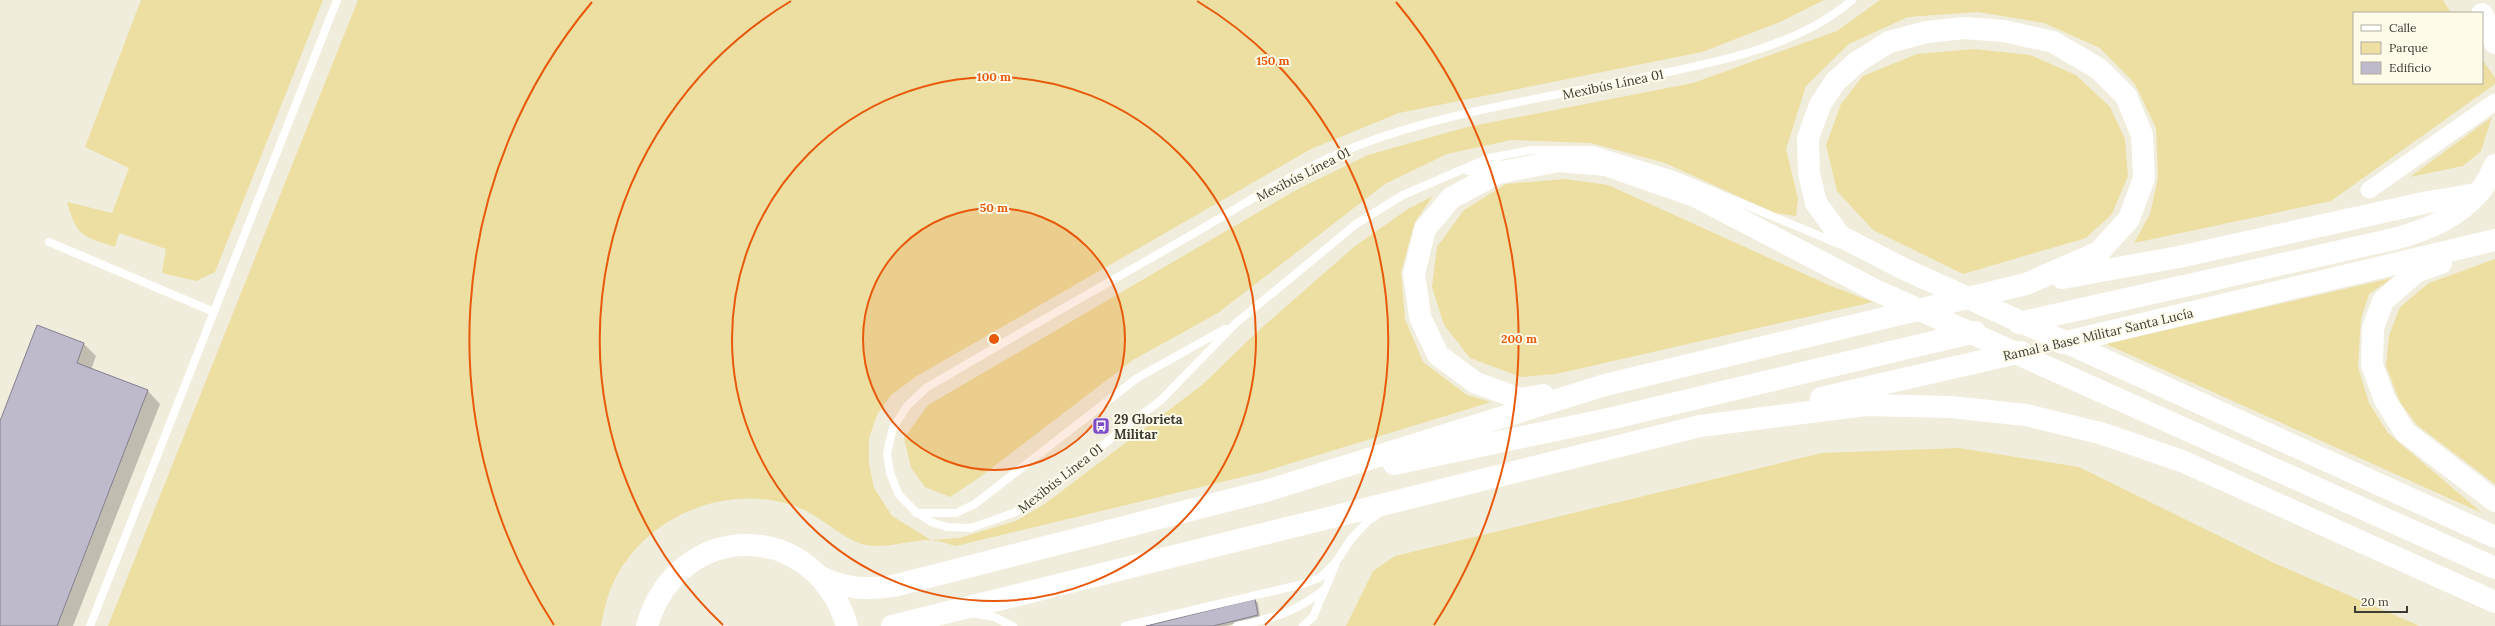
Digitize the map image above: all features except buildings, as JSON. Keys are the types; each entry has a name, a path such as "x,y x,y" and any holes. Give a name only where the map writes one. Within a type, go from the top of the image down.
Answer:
{"main road":[{"path":"2476,0 2482,12"},
{"path":"2483,0 2495,18"},
{"path":"2483,15 2495,43"},
{"path":"2026,284 2099,252 2129,219 2144,178 2142,134 2126,96 2099,69 2053,42 2004,31 1964,28 1927,32 1890,42 1857,62 1835,82 1820,105 1808,138 1809,174 1816,203 1840,236 1904,268 2495,536"},
{"path":"1605,385 1521,399 1476,383 1438,355 1420,317 1414,274 1426,229 1451,198 1498,173 1558,161 1606,165 1695,196 1875,290 2495,568"},
{"path":"823,578 854,589 893,586 1269,490 1613,418 1939,340 2394,239 2430,229 2457,212 2481,189 2495,165"},
{"path":"1269,490 1605,385 2026,284 2179,257 2428,202 2495,191"},
{"path":"2495,241 2416,272 2383,301 2373,328 2372,365 2385,400 2405,432 2495,501"},
{"name":"Ramal a Base Militar Santa Lucía","path":"1700,426 2196,312 2495,241"},
{"path":"892,626 1700,426 1864,405 1951,407 2026,415 2100,433 2182,461 2495,602"},
{"path":"648,620 670,580 683,568 712,551 746,545 780,550 796,557 823,578 840,603 848,626"}],"street":[{"path":"2369,190 2495,102"}],"lane":[{"path":"90,626 337,0"},
{"name":"Mexibús Línea 01","path":"1852,0 1834,16 1770,46 1684,69 1496,108 1424,125 1360,145 1288,180 926,388 907,406 893,428 887,453 890,473 899,495 916,512 931,522 947,527 971,528 1016,512 1161,400 1236,323 1356,224 1403,195 1489,158 1531,150 1593,150 1674,175 1815,235 1904,268"},
{"name":"Mexibús Línea 01","path":"1442,177 1496,164 1558,161"},
{"path":"49,242 214,312"},
{"name":"Mexibús Línea 01","path":"916,512 956,513 975,504 1137,378 1236,323"},
{"path":"1303,626 1313,617 1336,562 1351,539 1368,521 1388,508 1424,494"},
{"path":"1125,626 1303,584 1321,577 1336,562"},
{"path":"1237,626 1279,616 1300,608 1324,590"},
{"path":"937,614 968,613 994,617 1013,626"}],"green space":[{"path":"141,0 323,0 215,272 196,281 162,273 166,249 119,233 115,247 82,234 74,222 67,202 112,213 129,168 85,147"},
{"path":"358,0 1824,0 1780,22 1702,52 1399,113 1311,149 917,376 891,395 877,415 869,438 869,464 874,488 892,516 931,540 959,538 1016,521 1046,503 1202,385 1257,332 1355,246 1408,209 1433,196 1415,222 1401,272 1405,319 1423,362 1467,395 1491,402 1263,472 956,546 929,540 882,546 866,545 849,538 797,507 771,500 745,499 719,502 694,509 670,521 649,536 631,555 616,577 605,607 601,626 108,626"},
{"path":"1880,0 2443,0 2450,12 2353,12 2353,84 2483,84 2483,60 2495,78 2495,84 2331,201 2134,243 2150,214 2158,178 2156,128 2135,84 2100,48 2044,23 1978,12 1908,17 1849,44 1806,86 1786,149 1798,199 1796,216 1775,213 1665,163 1591,143 1511,140 1447,154 1385,184 1218,313 1133,360 980,477 950,497 925,487 911,468 904,438 928,405 1298,189 1368,155 1467,127 1693,83 1837,31"},
{"path":"1974,49 2030,55 2076,75 2110,107 2125,139 2128,176 2112,214 2086,238 1963,274 1873,230 1837,191 1826,145 1841,104 1863,76 1917,54"},
{"path":"2492,117 2481,151 2463,166 2410,177"},
{"path":"1565,179 1608,185 1831,286 1873,302 1556,374 1521,377 1470,358 1444,325 1432,287 1437,247 1464,210 1506,184"},
{"path":"2495,259 2495,484 2417,425 2400,402 2386,366 2389,336 2400,307 2429,283"},
{"path":"2392,278 2369,294 2361,319 2358,367 2369,403 2388,433 2482,513 2106,344"},
{"path":"1959,448 2079,467 2274,563 2420,626 1346,626 1373,571 1395,556 1822,453"}],"place":[{"name":"29 Glorieta Militar","path":"1101,426"}]}
